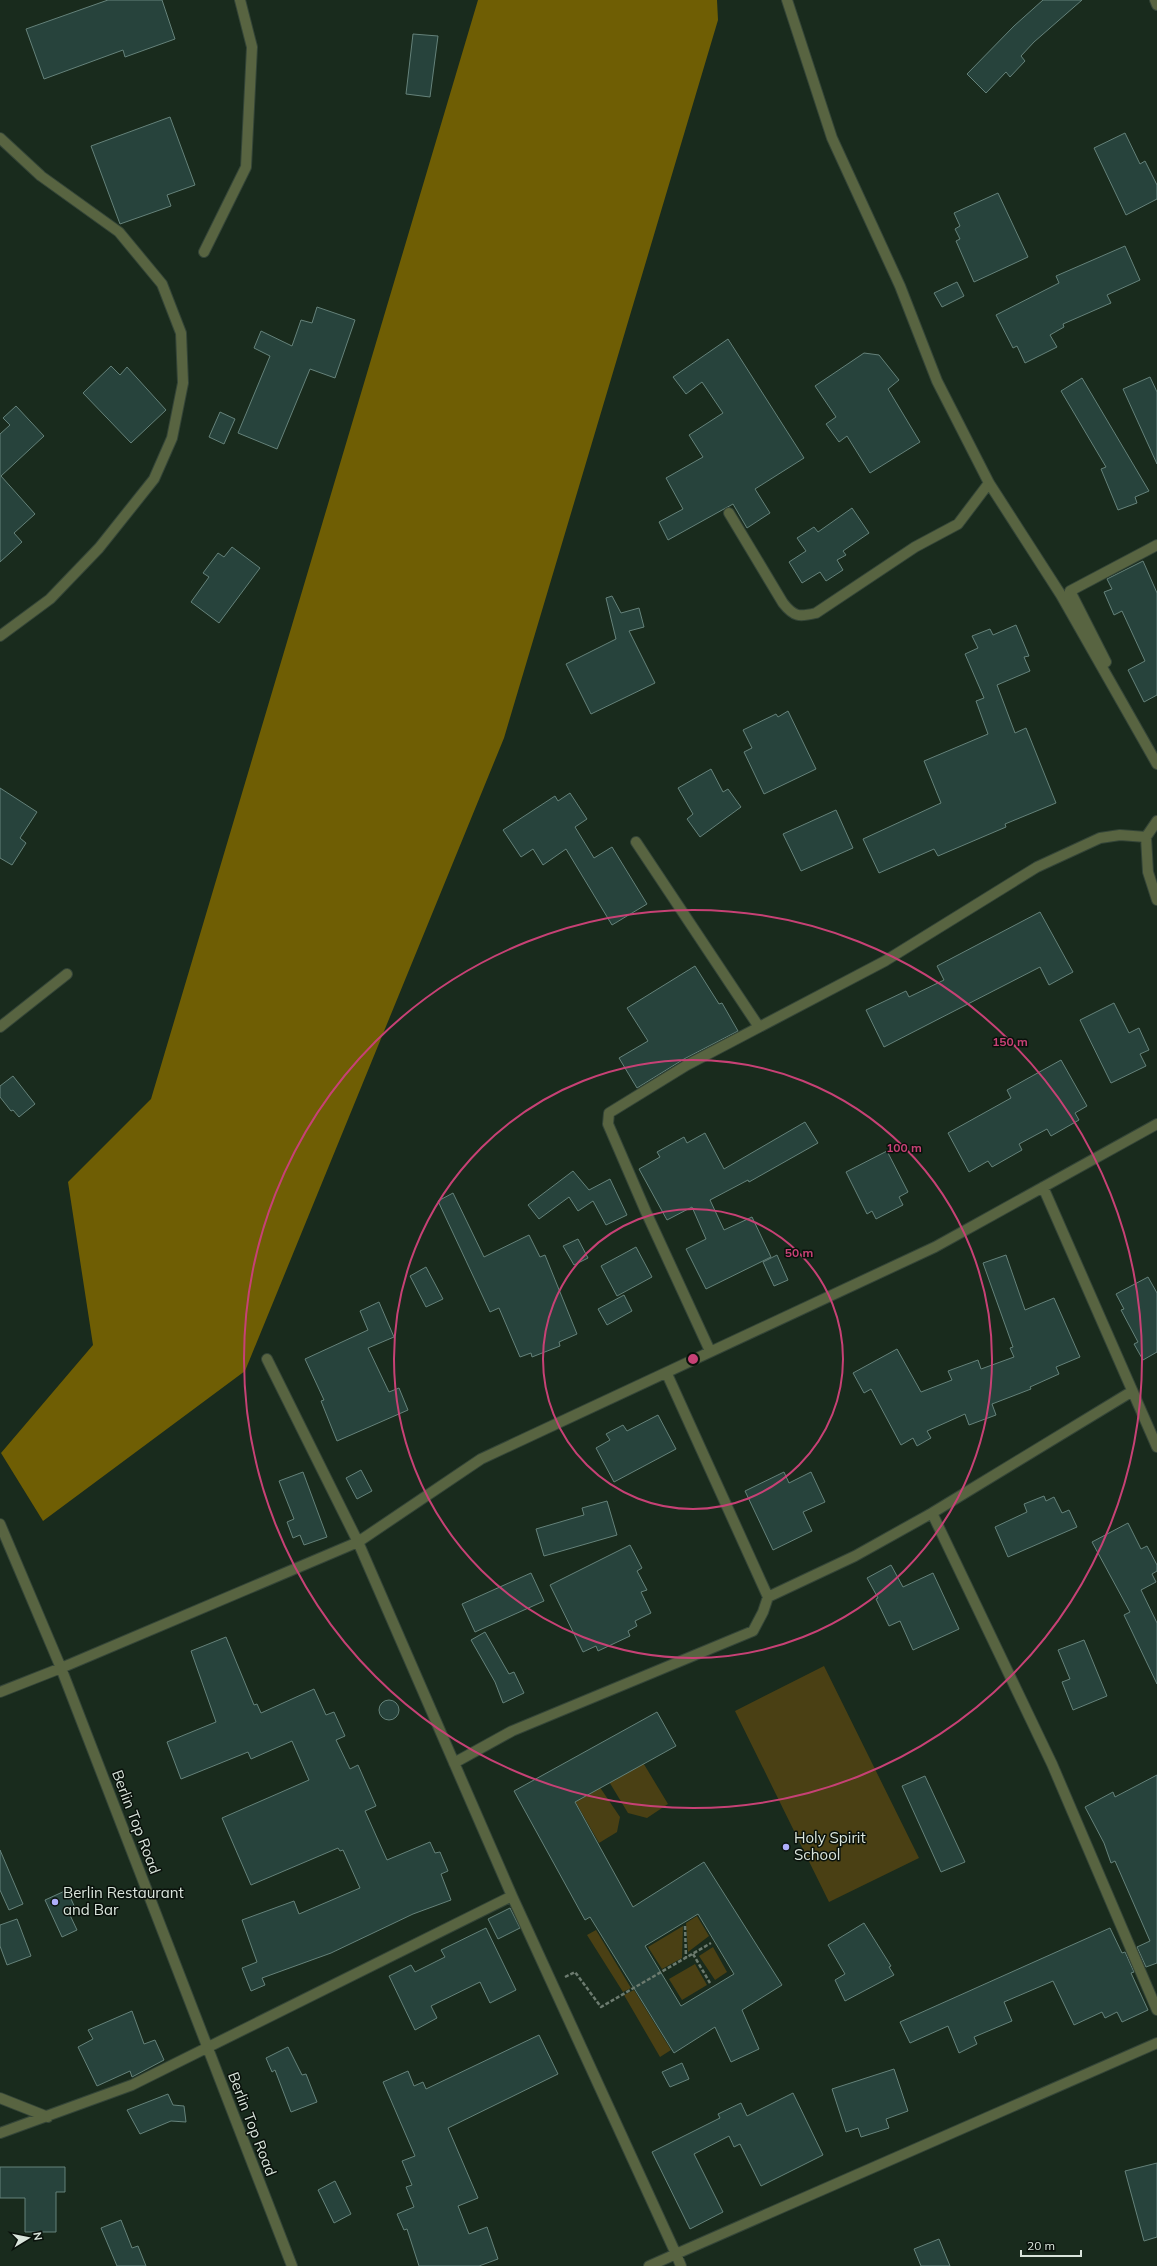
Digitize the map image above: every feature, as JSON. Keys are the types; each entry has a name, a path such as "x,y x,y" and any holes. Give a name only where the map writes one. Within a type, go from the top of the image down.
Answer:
{"street":[{"path":"204,252 246,167 252,47 240,0"},
{"path":"787,0 832,138 900,286 937,381 989,482 1061,595 1157,764"},
{"path":"1155,0 1157,5"},
{"path":"0,138 41,176 119,232 162,284 181,333 183,383 172,438 154,479 99,548 50,599 0,636"},
{"path":"729,513 783,603 792,614 803,616 816,613 915,548 958,524 989,482"},
{"path":"1157,545 1070,591 1157,761"},
{"path":"1157,821 1146,836 1148,872 1157,900"},
{"path":"710,1351 646,1212 608,1124 609,1113 687,1065 885,961 1037,867 1100,838 1120,835 1146,836"},
{"path":"636,842 759,1027"},
{"path":"0,1027 67,974"},
{"path":"0,1692 61,1668 358,1542 481,1458 667,1374 710,1351 935,1247 1157,1124"},
{"path":"1043,1187 1131,1392 1157,1447"},
{"path":"267,1359 358,1542 512,1896 682,2266"},
{"path":"454,1763 512,1731 753,1631 763,1612 768,1597 667,1374"},
{"path":"768,1597 855,1556 932,1513 1131,1392"},
{"path":"932,1513 1052,1764 1157,2010"},
{"name":"Berlin Top Road","path":"0,1524 61,1668 206,2049 292,2266"},
{"path":"0,2133 48,2117 132,2085 512,1896"},
{"path":"649,2266 1157,2043"},
{"path":"0,2098 48,2117"}],"path":[{"path":"685,1926 686,1958"},
{"path":"552,1983 575,1972 601,2007 711,1942"},
{"path":"693,1954 710,1983"}],"shaded area":[{"path":"478,0 717,0 718,20 504,738 245,1371 43,1521 1,1453 93,1345 68,1182 151,1099"},
{"path":"824,1666 919,1858 829,1902 735,1711"},
{"path":"642,1761 668,1804 647,1818 628,1813 608,1780"},
{"path":"599,1786 620,1817 617,1832 599,1843 575,1801"},
{"path":"697,1916 709,1936 688,1952 686,1923"},
{"path":"683,1926 682,1958 662,1969 648,1947"},
{"path":"596,1930 631,1988 623,1992 587,1935"},
{"path":"713,1947 727,1972 715,1980 699,1956"},
{"path":"695,1964 707,1985 682,2000 669,1979"},
{"path":"634,1990 671,2050 660,2057 624,1995"}],"building":[{"path":"108,0 162,0 175,39 125,57 123,50 44,79 26,29"},
{"path":"1043,0 1082,0 1034,42 1021,56 1025,61 1010,77 1006,72 986,93 967,74 1014,26"},
{"path":"413,34 438,36 430,97 406,94"},
{"path":"170,117 195,185 167,195 171,206 120,224 91,146"},
{"path":"1125,133 1140,164 1145,161 1157,185 1157,199 1126,215 1094,148"},
{"path":"998,193 1028,257 974,282 956,241 960,239 955,229 960,226 954,213"},
{"path":"1125,246 1140,280 1107,295 1111,303 1063,324 1064,327 1050,335 1057,347 1025,363 1017,346 1013,348 996,315 1059,283 1056,276"},
{"path":"957,282 964,296 942,307 934,293"},
{"path":"317,307 355,320 335,378 310,369 277,449 238,433 270,356 254,348 261,331 292,346 301,320 312,323"},
{"path":"728,339 804,458 755,489 770,513 747,528 733,504 668,540 659,522 683,509 666,478 703,457 689,435 723,413 702,382 686,394 673,377"},
{"path":"864,353 879,355 899,380 888,389 920,442 870,473 847,436 839,442 826,424 836,417 815,386"},
{"path":"111,366 120,375 127,367 166,410 131,443 83,393"},
{"path":"1150,377 1157,392 1157,464 1123,389"},
{"path":"1082,378 1149,491 1135,497 1137,503 1118,510 1101,469 1106,467 1061,391"},
{"path":"16,406 44,436 1,476 35,514 14,533 22,542 0,562 0,434 10,425 3,418"},
{"path":"220,412 235,419 224,444 209,437"},
{"path":"852,508 869,533 843,551 846,555 837,560 843,570 826,581 820,572 802,583 789,562 806,551 797,538 814,527 818,532"},
{"path":"232,547 260,568 219,623 191,602 209,577 203,573 218,553 224,557"},
{"path":"1143,561 1157,593 1157,695 1144,702 1128,670 1145,661 1122,611 1114,615 1104,592 1112,589 1107,579"},
{"path":"612,596 621,613 639,608 644,627 629,631 655,683 591,714 566,664 616,639 606,598"},
{"path":"1016,625 1029,656 1024,657 1030,671 997,685 1015,733 1026,728 1056,803 1005,824 1006,827 938,856 934,849 879,873 863,839 941,803 924,761 988,734 976,701 984,698 965,654 978,648 972,636 990,629 993,635"},
{"path":"788,711 816,769 764,794 744,752 752,748 743,730 776,714 778,717"},
{"path":"711,769 723,792 728,789 741,807 700,837 687,819 693,814 678,788"},
{"path":"0,788 37,812 20,838 26,843 12,865 0,858"},
{"path":"570,793 587,819 575,827 594,858 612,847 647,904 612,925 566,849 543,865 533,849 521,857 503,830 555,796 558,801"},
{"path":"836,810 853,848 801,871 783,834"},
{"path":"1040,912 1073,972 1049,985 1040,967 884,1047 866,1010 906,991 909,997 944,980 937,966"},
{"path":"695,966 719,1004 722,1003 738,1031 684,1059 637,1088 619,1058 648,1041 627,1008"},
{"path":"1114,1003 1129,1033 1139,1028 1149,1050 1140,1054 1146,1066 1111,1083 1080,1020"},
{"path":"1061,1060 1087,1106 1075,1113 1079,1120 1051,1136 1047,1129 1019,1144 1022,1150 992,1167 988,1161 969,1172 948,1133 1011,1098 1007,1090"},
{"path":"13,1076 35,1104 19,1117 13,1110 11,1111 0,1097 0,1086"},
{"path":"805,1122 818,1143 749,1182 748,1180 710,1200 724,1230 752,1217 771,1257 706,1289 686,1249 706,1239 692,1207 667,1220 639,1169 660,1157 657,1152 684,1137 687,1143 705,1133 724,1169"},
{"path":"887,1151 908,1192 899,1197 903,1205 876,1219 872,1211 867,1214 846,1172"},
{"path":"573,1171 589,1190 610,1179 627,1215 606,1225 593,1201 578,1211 569,1197 539,1219 528,1205"},
{"path":"453,1193 484,1257 529,1235 540,1257 545,1255 577,1334 559,1342 560,1346 532,1357 531,1353 520,1357 499,1308 490,1312 438,1201"},
{"path":"578,1239 588,1258 574,1265 563,1246"},
{"path":"636,1247 652,1277 617,1296 601,1266"},
{"path":"777,1255 788,1280 774,1286 763,1262"},
{"path":"1006,1255 1025,1310 1054,1298 1080,1357 1056,1367 1059,1374 1030,1387 1031,1389 992,1404 996,1415 969,1425 965,1414 927,1431 931,1438 917,1446 913,1438 901,1445 871,1389 864,1393 853,1373 897,1349 921,1392 952,1380 948,1371 978,1360 981,1369 1014,1357 1010,1348 1013,1347 983,1263"},
{"path":"426,1267 443,1299 426,1307 410,1276"},
{"path":"1148,1277 1157,1293 1157,1352 1143,1360 1134,1344 1138,1342 1121,1310 1124,1309 1116,1294"},
{"path":"624,1295 632,1311 607,1325 598,1309"},
{"path":"379,1302 394,1337 368,1348 389,1392 399,1388 408,1410 337,1441 321,1401 324,1400 305,1359 368,1330 360,1311"},
{"path":"658,1415 676,1449 614,1482 596,1448 610,1440 606,1434 623,1425 627,1431"},
{"path":"361,1470 372,1491 357,1499 346,1478"},
{"path":"303,1472 327,1537 304,1545 300,1535 293,1538 287,1522 294,1519 279,1481"},
{"path":"784,1472 789,1483 811,1472 825,1502 803,1512 812,1531 773,1550 745,1491"},
{"path":"1044,1496 1046,1501 1054,1497 1062,1513 1069,1510 1077,1527 1008,1557 995,1527 1027,1512 1024,1504"},
{"path":"607,1501 617,1535 544,1556 536,1529 584,1515 582,1508"},
{"path":"1128,1523 1141,1549 1147,1546 1157,1565 1157,1571 1152,1574 1156,1582 1141,1590 1157,1623 1157,1684 1124,1615 1130,1612 1092,1542"},
{"path":"630,1545 642,1568 637,1571 647,1590 641,1592 651,1613 635,1621 637,1626 628,1631 630,1636 598,1651 596,1646 583,1652 550,1585"},
{"path":"891,1565 903,1587 933,1573 959,1629 913,1650 900,1621 889,1626 876,1599 878,1598 867,1578"},
{"path":"531,1573 544,1601 475,1632 462,1604"},
{"path":"485,1632 509,1674 514,1672 524,1693 503,1703 495,1682 471,1640"},
{"path":"226,1637 254,1705 257,1704 261,1713 314,1689 326,1715 334,1712 345,1736 336,1740 350,1769 358,1765 376,1806 365,1811 387,1860 430,1842 435,1853 440,1852 448,1871 441,1874 451,1900 413,1914 331,1953 262,1978 265,1985 251,1991 242,1968 257,1962 242,1920 294,1901 299,1914 360,1888 343,1850 340,1851 338,1848 251,1885 222,1818 309,1780 292,1741 251,1759 248,1752 181,1779 167,1742 216,1722 191,1651"},
{"path":"1084,1640 1107,1696 1073,1710 1062,1682 1070,1679 1058,1650"},
{"path":"385,1700 393,1700 399,1706 399,1714 393,1720 385,1720 379,1714 379,1706"},
{"path":"657,1712 676,1746 575,1802 633,1907 704,1862 782,1985 742,2010 759,2049 731,2062 715,2027 674,2053 590,1917 585,1920 514,1791","holes":["698,1914 734,1974 681,2006 645,1946"]},
{"path":"1157,1775 1157,1963 1146,1967 1137,1947 1150,1941 1115,1861 1111,1863 1104,1843 1085,1807 1113,1792 1115,1797"},
{"path":"925,1776 965,1862 941,1872 902,1786"},
{"path":"0,1850 23,1904 9,1910 0,1890"},
{"path":"67,1890 76,1910 69,1913 77,1930 62,1937 45,1900"},
{"path":"510,1908 520,1928 498,1939 488,1919"},
{"path":"17,1919 31,1956 7,1965 0,1946 0,1925"},
{"path":"864,1923 891,1966 889,1967 894,1975 845,2001 835,1980 845,1974 828,1945"},
{"path":"486,1928 516,1990 490,2003 480,1982 431,2006 437,2018 415,2030 389,1976 411,1965 415,1972 445,1957 441,1950"},
{"path":"1110,1928 1122,1953 1125,1952 1134,1972 1131,1973 1148,2010 1122,2022 1117,2012 1105,2018 1102,2012 1074,2025 1053,1981 1004,2002 1012,2021 974,2037 977,2044 959,2053 948,2026 910,2043 900,2022"},
{"path":"132,2011 144,2044 155,2040 164,2060 132,2077 130,2071 97,2086 78,2047 93,2039 88,2030"},
{"path":"539,2035 558,2074 448,2128 478,2198 458,2206 469,2234 487,2227 498,2259 479,2266 419,2266 407,2229 404,2230 397,2214 414,2207 406,2187 412,2185 402,2161 415,2156 383,2082 408,2071 414,2086 423,2082 426,2089"},
{"path":"288,2047 302,2075 306,2074 317,2102 291,2112 275,2070 272,2072 266,2058"},
{"path":"682,2063 689,2079 670,2087 662,2072"},
{"path":"894,2069 908,2111 886,2119 889,2128 861,2137 858,2128 846,2132 832,2089"},
{"path":"793,2093 823,2155 761,2186 740,2144 734,2147 729,2136 694,2154 723,2212 690,2229 652,2152 720,2118 718,2114 741,2103 747,2116"},
{"path":"168,2094 173,2105 184,2106 186,2122 171,2121 140,2134 127,2110"},
{"path":"1157,2163 1157,2237 1144,2241 1125,2171"},
{"path":"0,2167 65,2167 65,2192 56,2192 56,2232 25,2232 25,2198 0,2198"},
{"path":"335,2181 351,2214 334,2223 318,2190"},
{"path":"121,2220 132,2248 138,2246 146,2266 117,2266 101,2228"},
{"path":"939,2239 950,2266 921,2266 914,2249"}],"place":[{"name":"Holy Spirit School","path":"786,1847"},
{"name":"Berlin Restaurant and Bar","path":"55,1902"}]}
